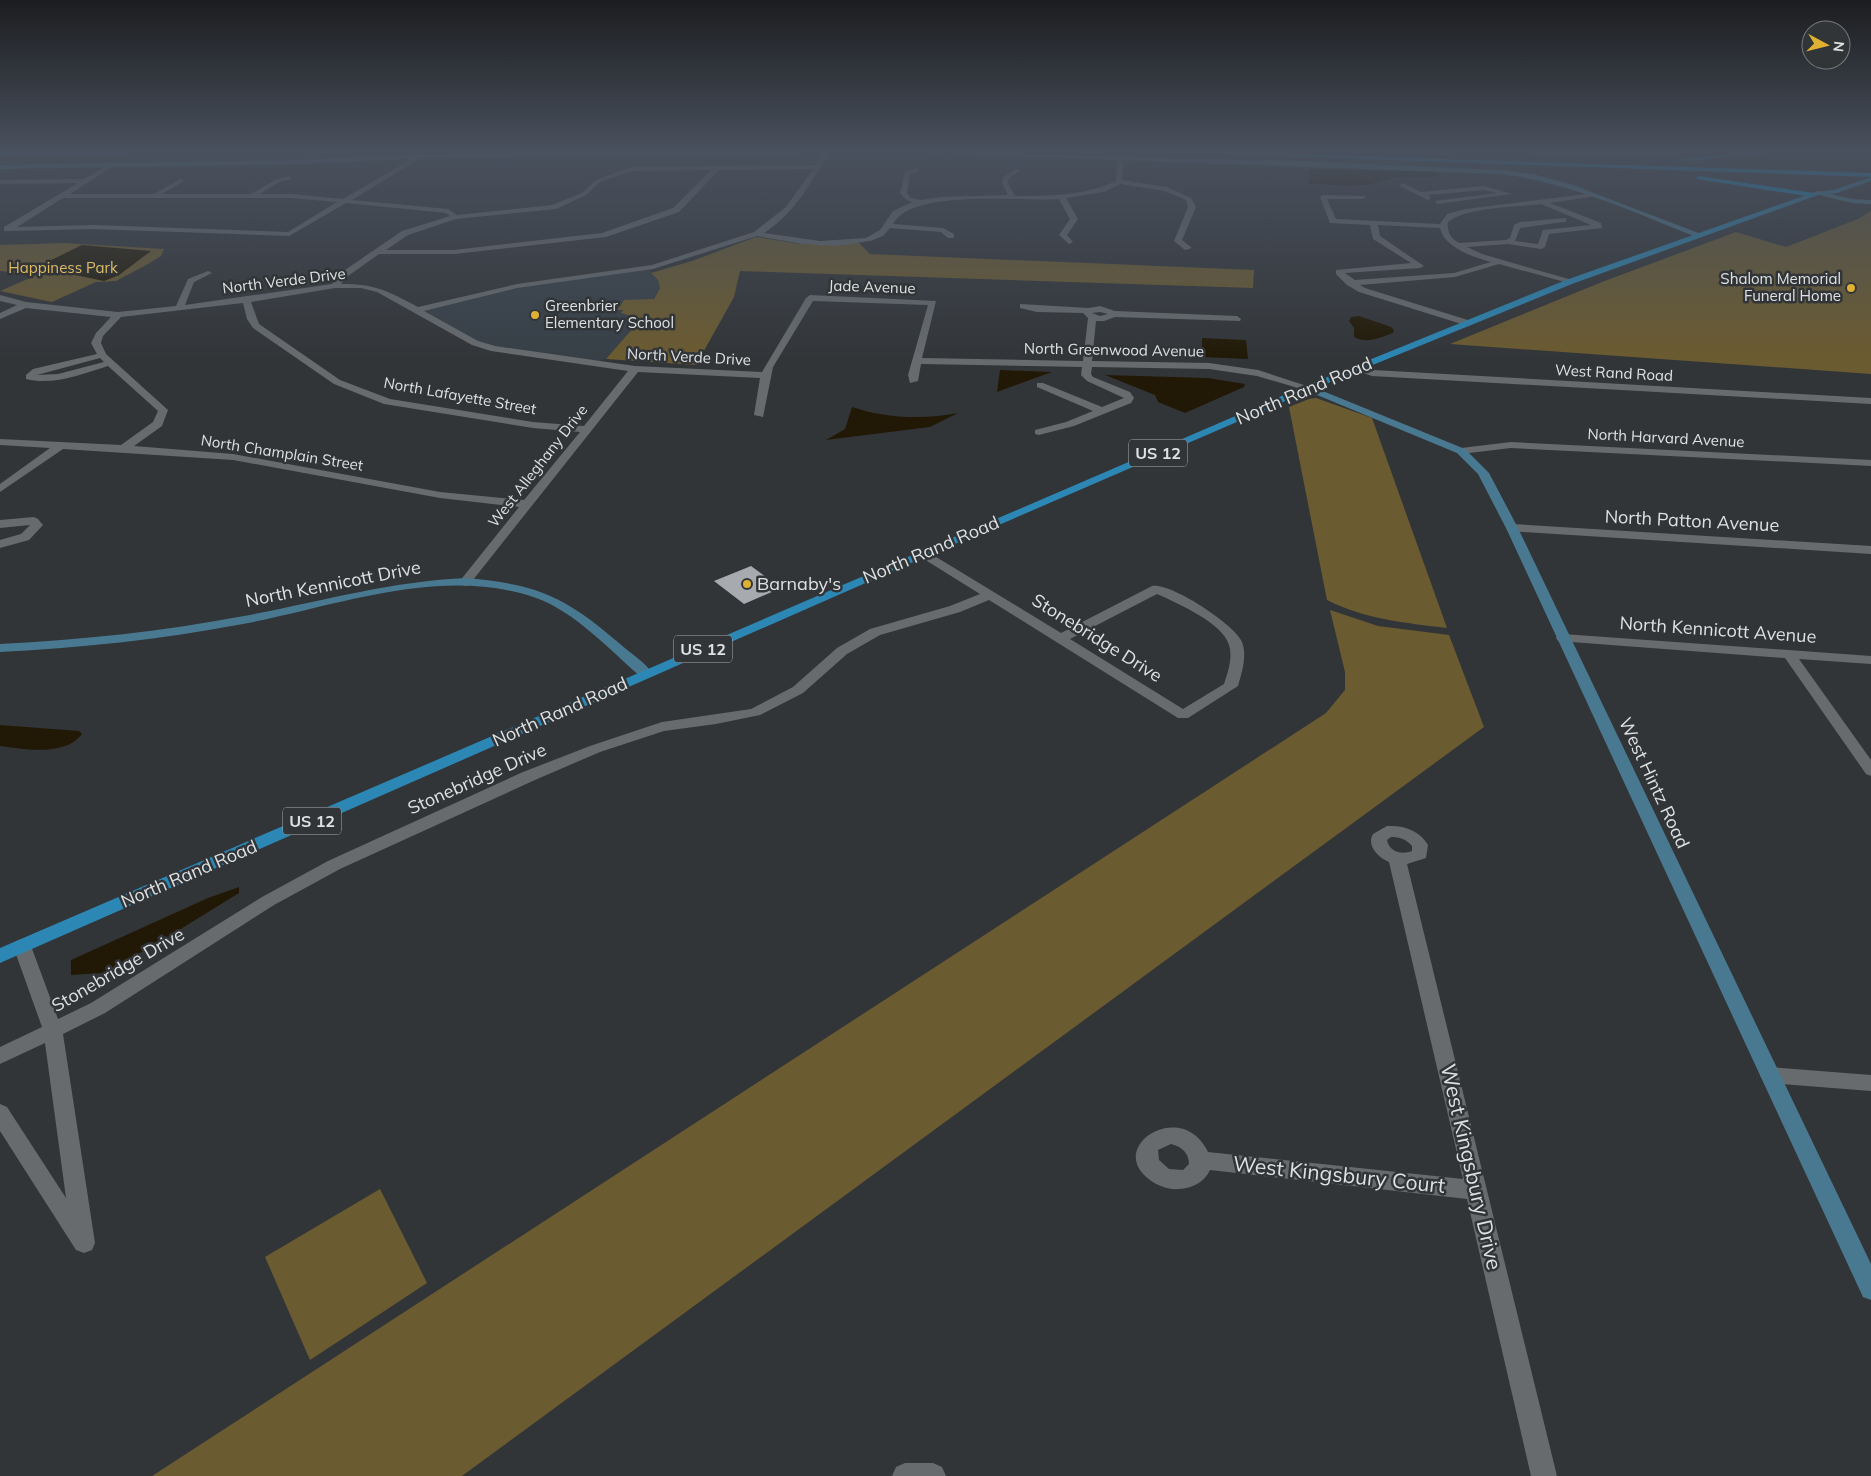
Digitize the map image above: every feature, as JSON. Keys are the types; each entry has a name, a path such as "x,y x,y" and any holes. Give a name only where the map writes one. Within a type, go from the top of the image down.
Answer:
{"main road":[{"name":"North Rand Road","path":"0,956 1308,388 1569,282 1736,221"}],"street":[{"path":"4,231 20,221"},
{"path":"4,231 93,227 289,234 312,221"},
{"path":"335,286 346,274 405,233 441,221"},
{"path":"378,252 454,252 603,235 644,221"},
{"path":"418,310 517,286 653,267 757,234 778,221"},
{"path":"757,234 812,241 854,241 881,234 892,221"},
{"path":"1069,242 1063,235 1073,221"},
{"path":"1186,221 1178,241 1188,248"},
{"path":"1333,221 1443,226"},
{"path":"1444,221 1443,230 1447,236 1457,245 1479,256 1569,282"},
{"path":"1508,242 1513,239 1519,222 1536,221"},
{"path":"1457,245 1508,242 1541,247 1546,232 1599,226 1587,221"},
{"path":"1662,221 1697,234"},
{"path":"1374,224 1376,237 1420,265 1435,277"},
{"path":"889,226 943,230 950,236"},
{"path":"1350,283 1465,273 1499,262"},
{"path":"1420,265 1339,272 1350,283 1362,290 1468,323"},
{"path":"179,308 192,282 208,273"},
{"name":"North Verde Drive","path":"0,298 24,305 118,314 246,300 300,290 335,286 361,286 380,290 475,344 494,349 635,369 766,374"},
{"name":"Jade Avenue","path":"766,374 768,367 810,298 933,303 917,361"},
{"name":"North Lafayette Street","path":"246,300 251,318 256,326 336,382 388,402 533,424 587,429"},
{"path":"0,316 24,305"},
{"path":"1023,306 1091,314 1102,309 1113,314 1237,319"},
{"path":"118,314 99,335 96,342 102,355 163,410 158,424 124,448"},
{"path":"1039,432 1070,424 1127,401 1129,398 1127,394 1090,379 1086,375 1091,314"},
{"path":"102,355 36,371 29,377 36,379 53,377 110,363"},
{"path":"913,381 917,361"},
{"name":"North Greenwood Avenue","path":"917,361 1209,366 1258,373 1308,388"},
{"name":"West Rand Road","path":"1357,368 1372,373 1520,383 1871,400"},
{"name":"West Alleghany Drive","path":"465,582 635,369"},
{"path":"759,415 766,374"},
{"path":"1040,385 1102,411"},
{"name":"West Hintz Road","path":"1308,388 1414,430 1461,451 1483,473 1512,528 1871,1289"},
{"name":"North Champlain Street","path":"0,442 124,448 233,457 440,495 527,504"},
{"name":"North Harvard Avenue","path":"1461,451 1510,445 1871,463"},
{"path":"0,490 60,446"},
{"path":"0,524 34,521 36,526 25,537 0,544"},
{"name":"North Patton Avenue","path":"1512,528 1871,550"},
{"name":"Stonebridge Drive","path":"923,554 1183,715 1231,686 1236,666 1237,650 1233,639 1213,620 1185,602 1157,589 1061,638"},
{"name":"North Kennicott Drive","path":"0,648 44,646 220,624 406,586 465,582 516,587 543,595 566,609 646,674"},
{"name":"Stonebridge Drive","path":"0,1056 98,1008 268,901 334,865 528,776 595,749 662,727 716,720 755,712 798,690 842,651 875,632 955,610 990,595"},
{"name":"North Kennicott Avenue","path":"1563,638 1871,660"},
{"path":"1789,654 1871,771"},
{"name":"West Kingsbury Drive","path":"1397,858 1544,1476"},
{"path":"0,1112 84,1243 54,1030 22,946"},
{"path":"1770,1075 1871,1083"},
{"name":"West Kingsbury Court","path":"1200,1160 1477,1190"},
{"path":"905,1476 933,1476"}],"shaded area":[{"path":"82,245 151,251 119,275 104,281 37,267"},
{"name":"Greenbrier Elementary School","path":"647,268 658,280 660,288 641,319 617,347 606,359 592,363 475,343 418,310 517,286"},
{"path":"1359,316 1391,327 1394,330 1393,333 1369,340 1354,337 1354,328 1349,321 1351,317"},
{"path":"1202,338 1246,340 1248,359 1179,356 1178,352 1202,351"},
{"path":"1000,370 1052,372 997,392"},
{"path":"1105,375 1208,378 1245,384 1244,387 1185,413 1158,402 1155,395"},
{"path":"852,407 878,414 904,417 931,417 958,413 930,427 826,440 845,429"},
{"path":"0,725 79,731 82,734 75,741 55,749 21,749 0,746"},
{"path":"239,887 239,893 158,943 103,973 71,975 71,960 208,898"}],"green space":[{"path":"1853,221 1871,221 1871,374 1450,344 1602,282 1736,232 1786,247"},
{"path":"756,237 800,244 859,243 870,254 1254,270 1253,288 740,271 734,297 696,365 606,359 641,319 621,313 623,310 617,310 624,300 654,299 660,288 658,280 651,273 692,261"},
{"name":"Happiness Park","path":"63,243 164,249 161,256 116,281 96,282 52,302 0,291 37,275 0,271 0,245"},
{"path":"1316,398 1372,418 1447,628 1371,616 1327,600 1289,407"},
{"path":"1330,610 1378,626 1449,635 1484,727 462,1476 152,1476 1326,713 1345,690 1345,672"},
{"path":"380,1189 427,1283 310,1360 265,1257"}],"building":[{"name":"Barnaby's","path":"751,566 781,588 744,604 714,581"}],"place":[{"name":"Shalom Memorial Funeral Home","path":"1851,288"},
{"name":"Greenbrier Elementary School","path":"535,315"},
{"name":"Barnaby's","path":"747,584"}]}
